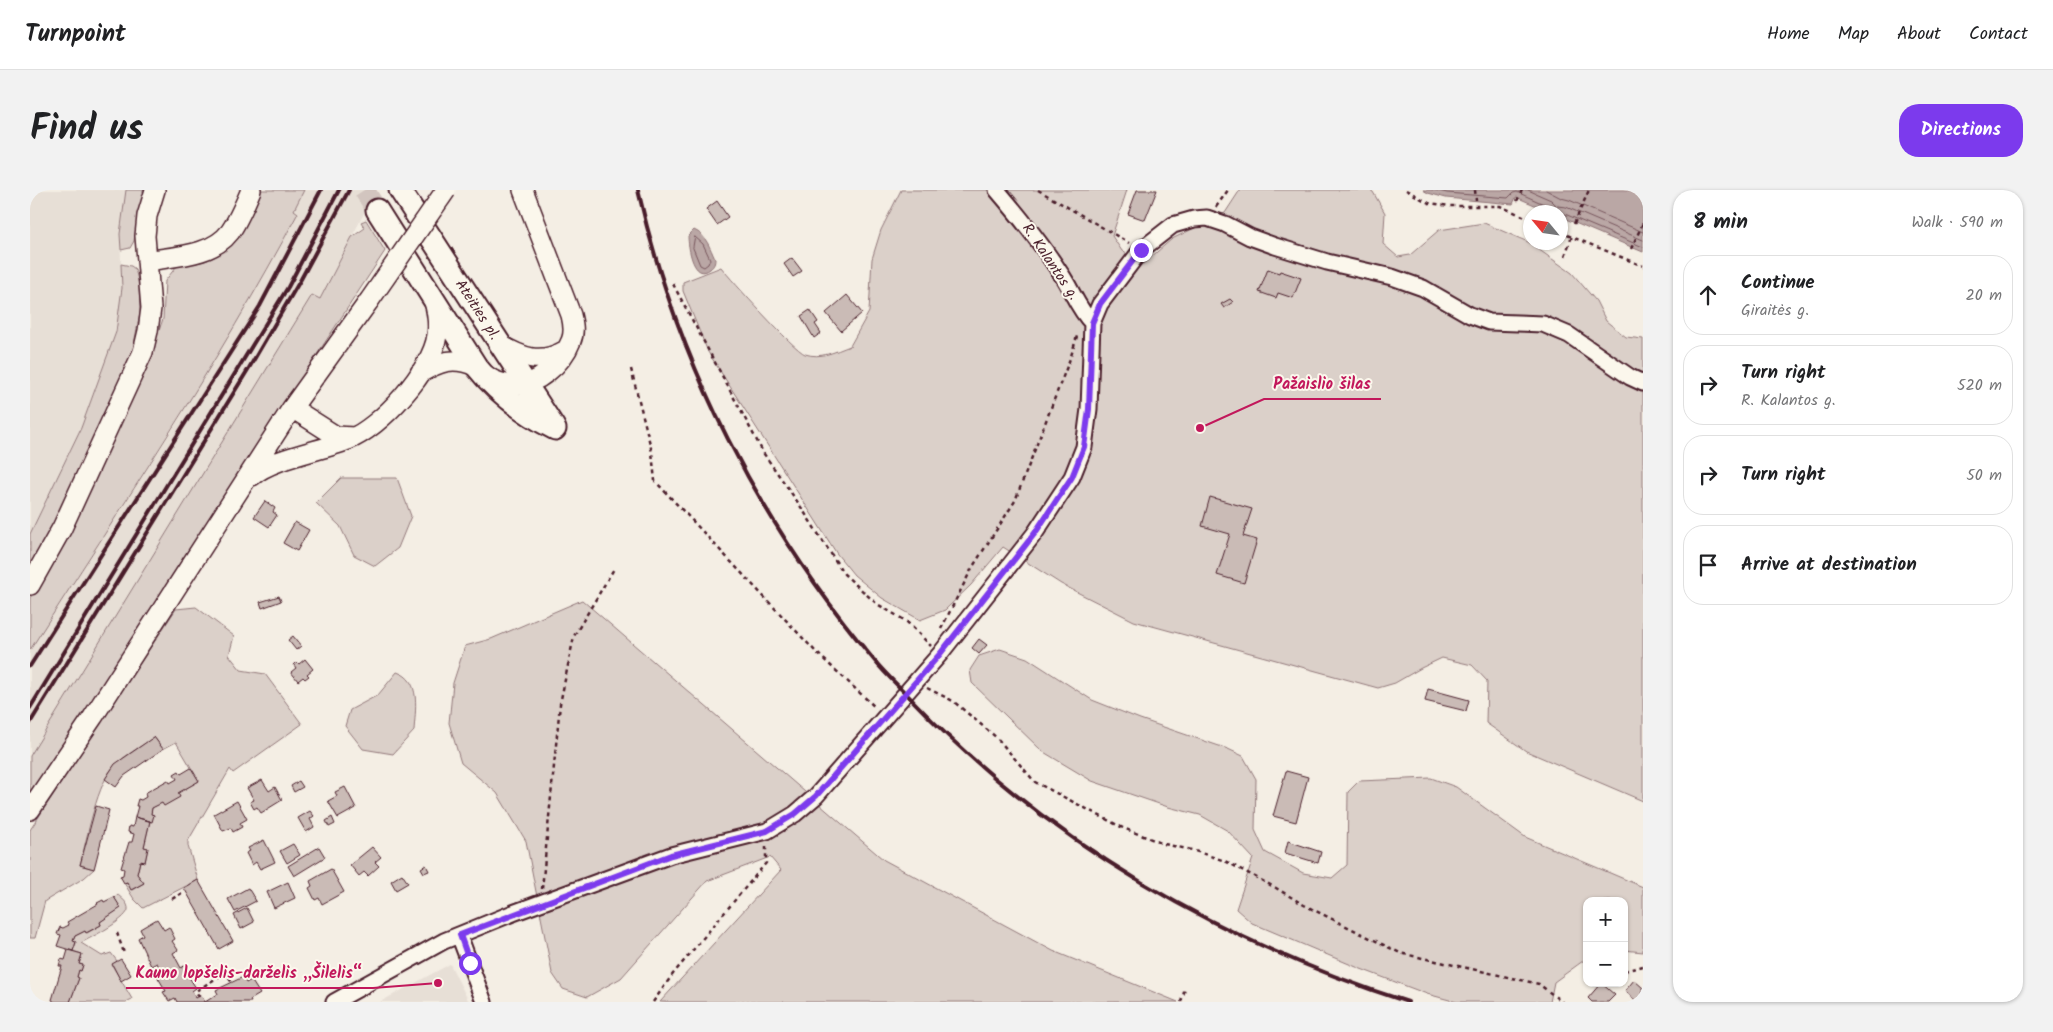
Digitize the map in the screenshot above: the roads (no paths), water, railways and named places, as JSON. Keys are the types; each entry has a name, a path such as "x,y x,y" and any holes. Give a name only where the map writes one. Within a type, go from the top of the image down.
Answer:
{"highway":[{"name":"Ateities pl.","path":"400,190 555,429"},
{"name":"Ateities pl.","path":"377,210 476,366 489,383 527,414 555,429"}],"main road":[{"path":"30,585 62,528 143,352 151,308 145,236 147,216 155,190"},
{"path":"147,261 196,253 220,242 236,222 251,190"},
{"path":"30,810 94,717 292,408 446,190"},
{"path":"420,374 437,363 445,361 476,366 487,376 500,382 514,385 535,380 550,370 567,349 573,332 571,314 523,190"},
{"path":"244,484 253,474 264,468 357,436 380,422 420,374 433,349 437,337 438,319 434,298"},
{"path":"499,344 517,354 535,359 556,356 567,349"},
{"path":"550,370 545,387 555,429"},
{"path":"292,408 336,436 346,438 357,436"}],"street":[{"name":"R. Kalantos g.","path":"334,1002 424,951 460,935 671,855 767,831 795,814 816,796 940,654 1035,533 1072,477 1084,447 1089,409 1087,318 1067,282 1041,243 997,190"},
{"path":"1087,318 1141,250 1173,225 1194,219 1207,218 1275,246 1326,262 1392,277 1423,288 1470,314 1489,322 1543,324 1569,335 1643,384"},
{"path":"460,935 484,1002"}],"water":[{"path":"1423,190 1643,190 1643,252 1568,220 1568,205 1535,205 1516,197 1513,204 1446,198"},
{"path":"694,230 705,238 715,259 712,267 704,272 699,271 690,254 688,236"}],"tunnel":[{"path":"364,190 377,210"}],"railway":[{"path":"30,666 260,306 321,190"},
{"path":"30,708 288,287 339,190"},
{"path":"30,723 249,368 301,279 349,190"},
{"path":"638,190 655,254 675,317 700,379 728,439 760,497 795,554 833,608 883,671 966,753 1022,800 1081,843 1142,883 1206,918 1272,950 1339,978 1408,1002"}],"place":[{"name":"Pažaislio šilas","path":"1200,428"},
{"name":"Kauno lopšelis-darželis „Šilelis“","path":"438,983"}]}
